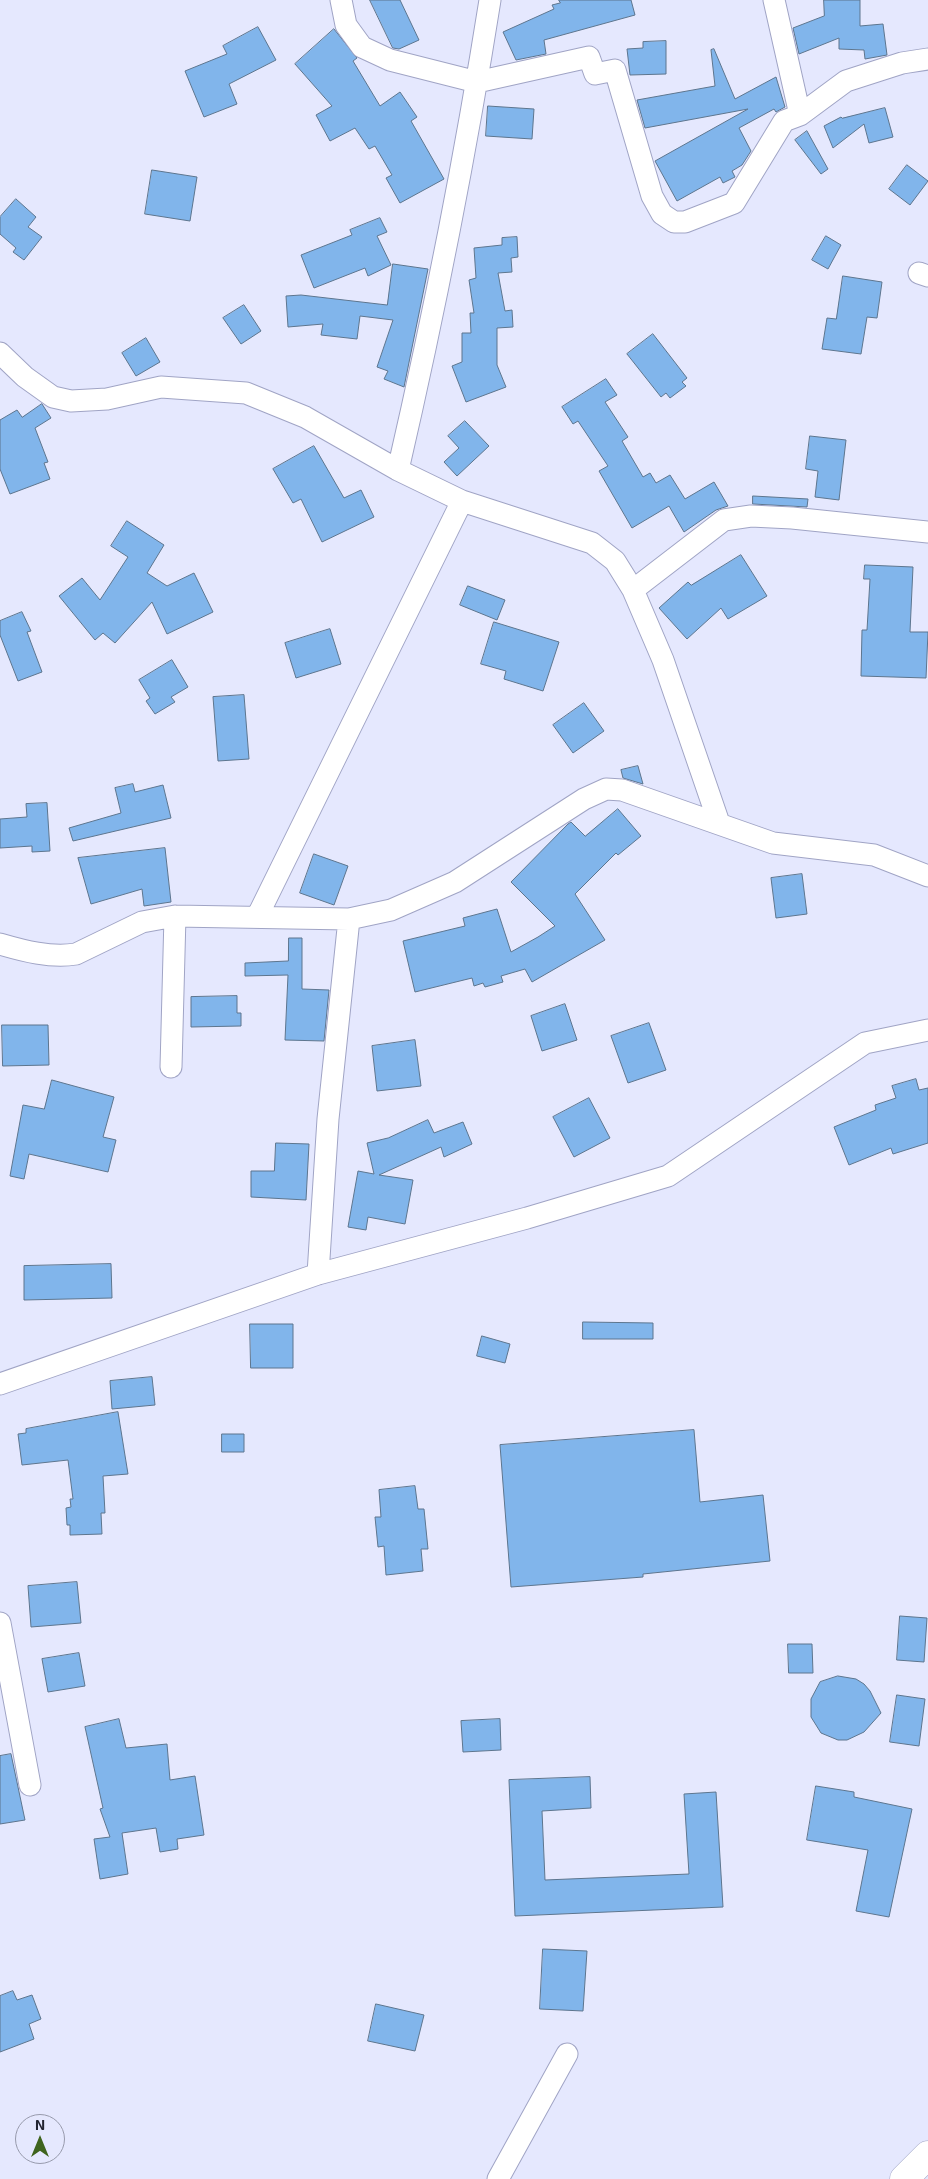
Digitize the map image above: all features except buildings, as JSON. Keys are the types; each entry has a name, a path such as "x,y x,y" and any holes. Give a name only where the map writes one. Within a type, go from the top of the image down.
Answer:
{"highway":[{"path":"904,2179 928,2155"}],"street":[{"path":"340,0 346,25 362,47 390,60 477,82 589,58 595,74 615,70 652,196 662,214 674,222 685,222 734,203 784,120 800,114 846,81 902,63 928,59"},
{"path":"398,470 429,336 477,82 490,0"},
{"path":"774,0 800,114"},
{"path":"0,353 25,377 53,397 71,401 107,399 161,387 246,393 305,417 398,470 462,501 592,543 615,561 633,590 663,660 719,823"},
{"path":"256,917 462,501"},
{"path":"633,590 724,520 751,516 792,518 928,532"},
{"path":"0,944 30,952 65,956 85,950 142,922 175,916 349,919 391,910 455,882 584,799 606,789 622,790 773,843 874,854 928,876"},
{"path":"171,1067 175,916"},
{"path":"318,1274 328,1119 349,919"},
{"path":"0,1384 318,1274 527,1218 668,1176 865,1043 928,1030"},
{"path":"0,1623 1,1645 30,1785"},
{"path":"498,2179 567,2054"}]}
